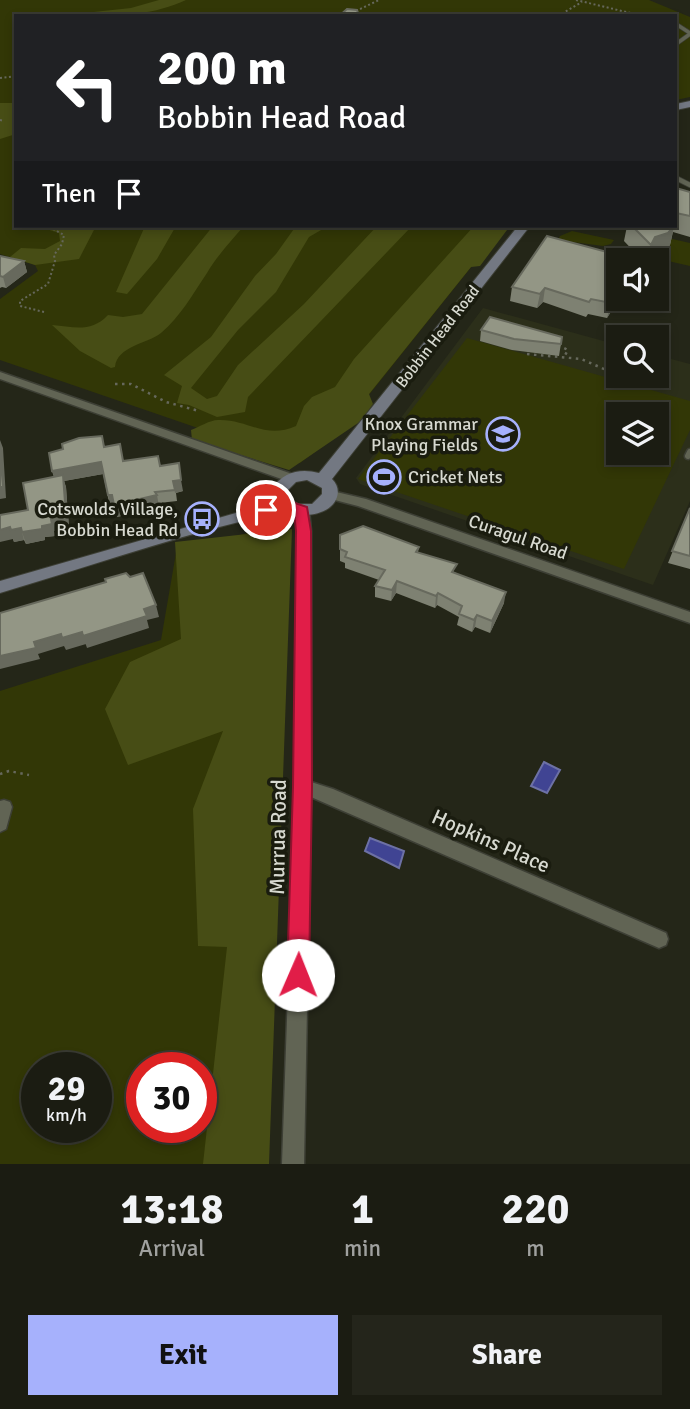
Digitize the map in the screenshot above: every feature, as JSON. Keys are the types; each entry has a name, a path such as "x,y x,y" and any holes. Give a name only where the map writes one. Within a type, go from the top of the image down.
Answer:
{"main road":[{"name":"Bobbin Head Road","path":"323,479 522,228"},
{"path":"0,587 239,516 322,506 332,495 328,483 307,475 290,478 280,488 279,494 294,508"}],"street":[{"path":"0,375 290,478"},
{"name":"Curagul Road","path":"332,495 361,502 690,618"},
{"name":"Murrua Road","path":"293,1164 303,787 304,531 294,508"},
{"name":"Hopkins Place","path":"303,787 327,794 659,939"}],"path":[{"path":"350,14 379,0"},
{"path":"576,0 635,14"},
{"path":"561,14 582,1"},
{"path":"44,312 27,310 20,306 20,301 48,284 55,261 54,255 62,244 64,235 52,228"},
{"path":"558,345 568,350 564,358"},
{"path":"527,354 592,363 606,370"},
{"path":"115,384 141,387 166,402 199,411"},
{"path":"0,774 9,771 29,775"}],"shaded area":[{"name":"Knox Grammar Playing Fields","path":"483,308 606,342 606,388 669,388 669,358 690,364 690,501 653,585 360,484 356,478"},
{"path":"544,762 560,770 547,793 531,786"},
{"path":"370,838 404,851 399,868 365,851"}],"green space":[{"path":"0,0 649,0 690,17 690,97 677,100 677,14 14,14 14,228 502,228 352,416 320,448 300,463 0,360 0,299 38,271 35,265 0,254"},
{"path":"159,0 186,0 155,11 75,14 131,8"},
{"path":"0,103 14,103 14,135 0,139"},
{"path":"43,228 95,228 79,259 35,265 10,257 21,248 45,249 60,241 59,233"},
{"path":"144,228 175,228 157,259 127,294 116,292"},
{"path":"211,228 242,228 215,261 175,320 155,337 121,354 115,367 111,368 80,351 52,325 82,328 102,321 108,315 123,317 142,314"},
{"path":"295,228 325,228 309,237 276,292 238,330 191,388 207,399 217,396 238,365 304,304 375,228 410,228 248,397 245,412 217,417 177,403 182,386 164,375 211,337 255,276 276,254"},
{"path":"472,228 508,228 480,266 471,267 369,394 373,404 361,421 289,470 192,440 191,430 215,420 238,422 275,431 296,426 304,406 312,397 335,387 354,359"},
{"path":"572,231 614,240 603,246 558,240 560,236"},
{"path":"668,238 690,243 690,266 669,261 671,248"},
{"name":"Knox Grammar Playing Fields","path":"467,338 606,377 606,388 644,388 690,401 690,430 624,569 358,479"},
{"path":"279,524 249,1164 0,1164 0,691 161,640 176,553"},
{"path":"292,529 269,1164 203,1164 205,1143 217,1143 215,1052 227,947 198,946 193,809 223,731 128,765 105,709 130,662 181,639 175,542"}],"building":[{"path":"347,9 357,10 358,14 341,14"},
{"path":"677,188 690,192 690,216 677,213"},
{"path":"634,228 672,228 668,233 655,237 651,245"},
{"path":"547,236 606,252 606,302 591,299 589,302 545,288 540,294 512,287"},
{"path":"0,256 24,261 3,277 0,276"},
{"path":"490,317 562,337 561,344 514,339 481,330"},
{"path":"102,436 104,447 120,444 123,461 158,456 160,466 179,463 181,480 173,481 175,490 155,492 157,495 114,505 112,495 108,495 101,462 52,471 49,453 63,449 62,444 79,438"},
{"path":"0,451 3,487 0,487"},
{"path":"63,475 66,516 51,519 52,524 42,526 42,529 22,532 21,528 11,530 10,527 0,530 0,515 28,510 23,483"},
{"path":"690,508 690,556 672,551"},
{"path":"363,526 419,547 416,552 457,564 452,572 506,592 492,621 477,615 474,620 459,614 462,606 438,593 436,596 397,581 392,590 375,586 385,570 345,557 347,552 340,549 340,535"},
{"path":"126,573 130,577 143,573 156,605 144,609 147,616 83,636 82,632 62,638 61,634 34,642 36,648 0,656 0,613 106,582 105,579"}],"place":[{"name":"Knox Grammar Playing Fields","path":"503,434"},
{"name":"Cricket Nets","path":"384,477"},
{"name":"Cotswolds Village, Bobbin Head Rd","path":"202,519"}],"route":[{"path":"266,510 286,505 302,510 304,531 303,787 298,975"}]}
